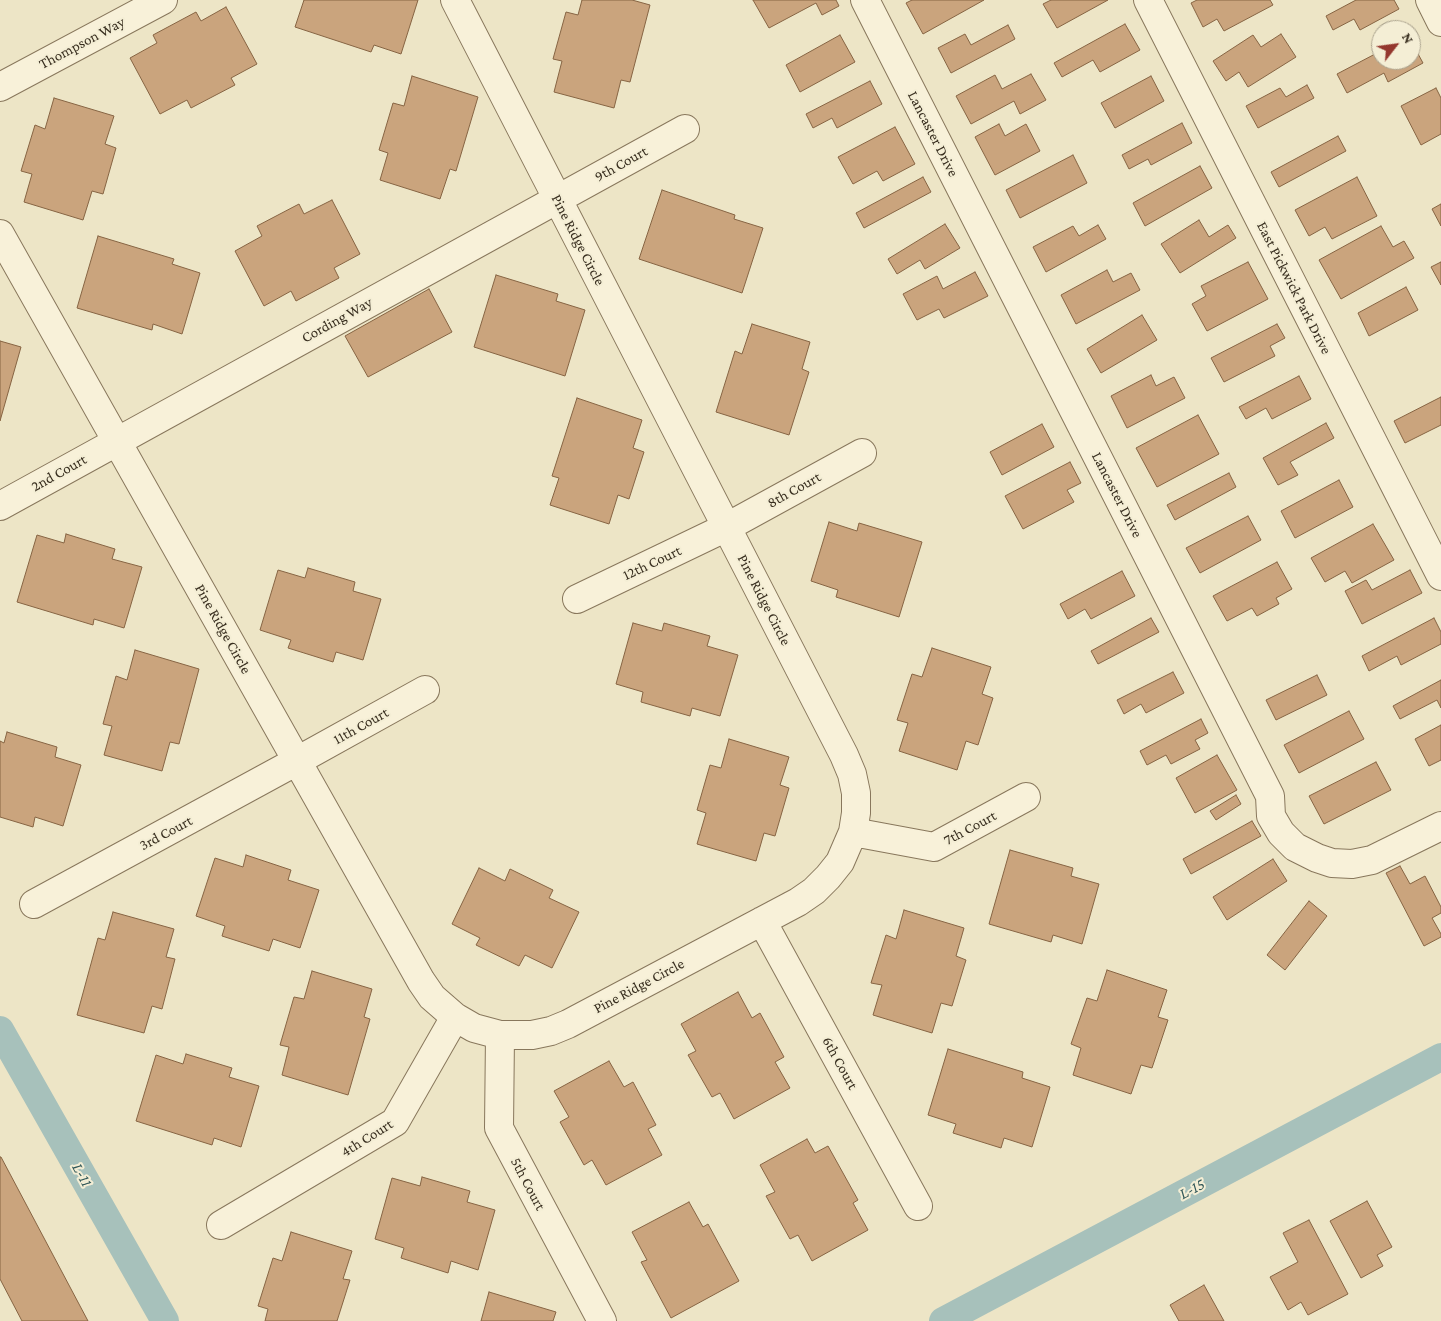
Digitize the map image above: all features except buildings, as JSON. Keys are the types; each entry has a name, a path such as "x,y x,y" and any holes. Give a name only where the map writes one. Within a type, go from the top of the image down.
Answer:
{"street":[{"name":"Thompson Way","path":"0,87 163,0"},
{"name":"Pine Ridge Circle","path":"455,0 844,755 852,774 856,793 853,832 840,862 821,884 798,902 568,1024 532,1035 500,1035"},
{"name":"Lancaster Drive","path":"865,0 1270,796 1272,816 1281,833 1295,847 1317,858 1332,863 1352,864 1372,860 1441,826"},
{"name":"East Pickwick Park Drive","path":"1148,0 1441,576"},
{"path":"1430,0 1441,22"},
{"name":"9th Court","path":"557,199 685,130"},
{"name":"Cording Way","path":"117,441 557,199"},
{"name":"Pine Ridge Circle","path":"0,234 422,981 432,997 456,1018"},
{"name":"2nd Court","path":"0,506 117,441"},
{"name":"8th Court","path":"727,527 862,453"},
{"name":"12th Court","path":"577,599 727,527"},
{"name":"11th Court","path":"298,762 425,690"},
{"name":"3rd Court","path":"34,904 298,762"},
{"name":"7th Court","path":"853,832 934,847 1026,797"},
{"name":"6th Court","path":"762,921 918,1206"},
{"path":"456,1018 474,1028 500,1035"},
{"name":"4th Court","path":"221,1226 395,1122 456,1018"},
{"name":"5th Court","path":"500,1035 499,1128 602,1321"}],"waterway":[{"name":"L-11","path":"0,1030 165,1321"},
{"name":"L-15","path":"943,1321 1441,1057"}]}
